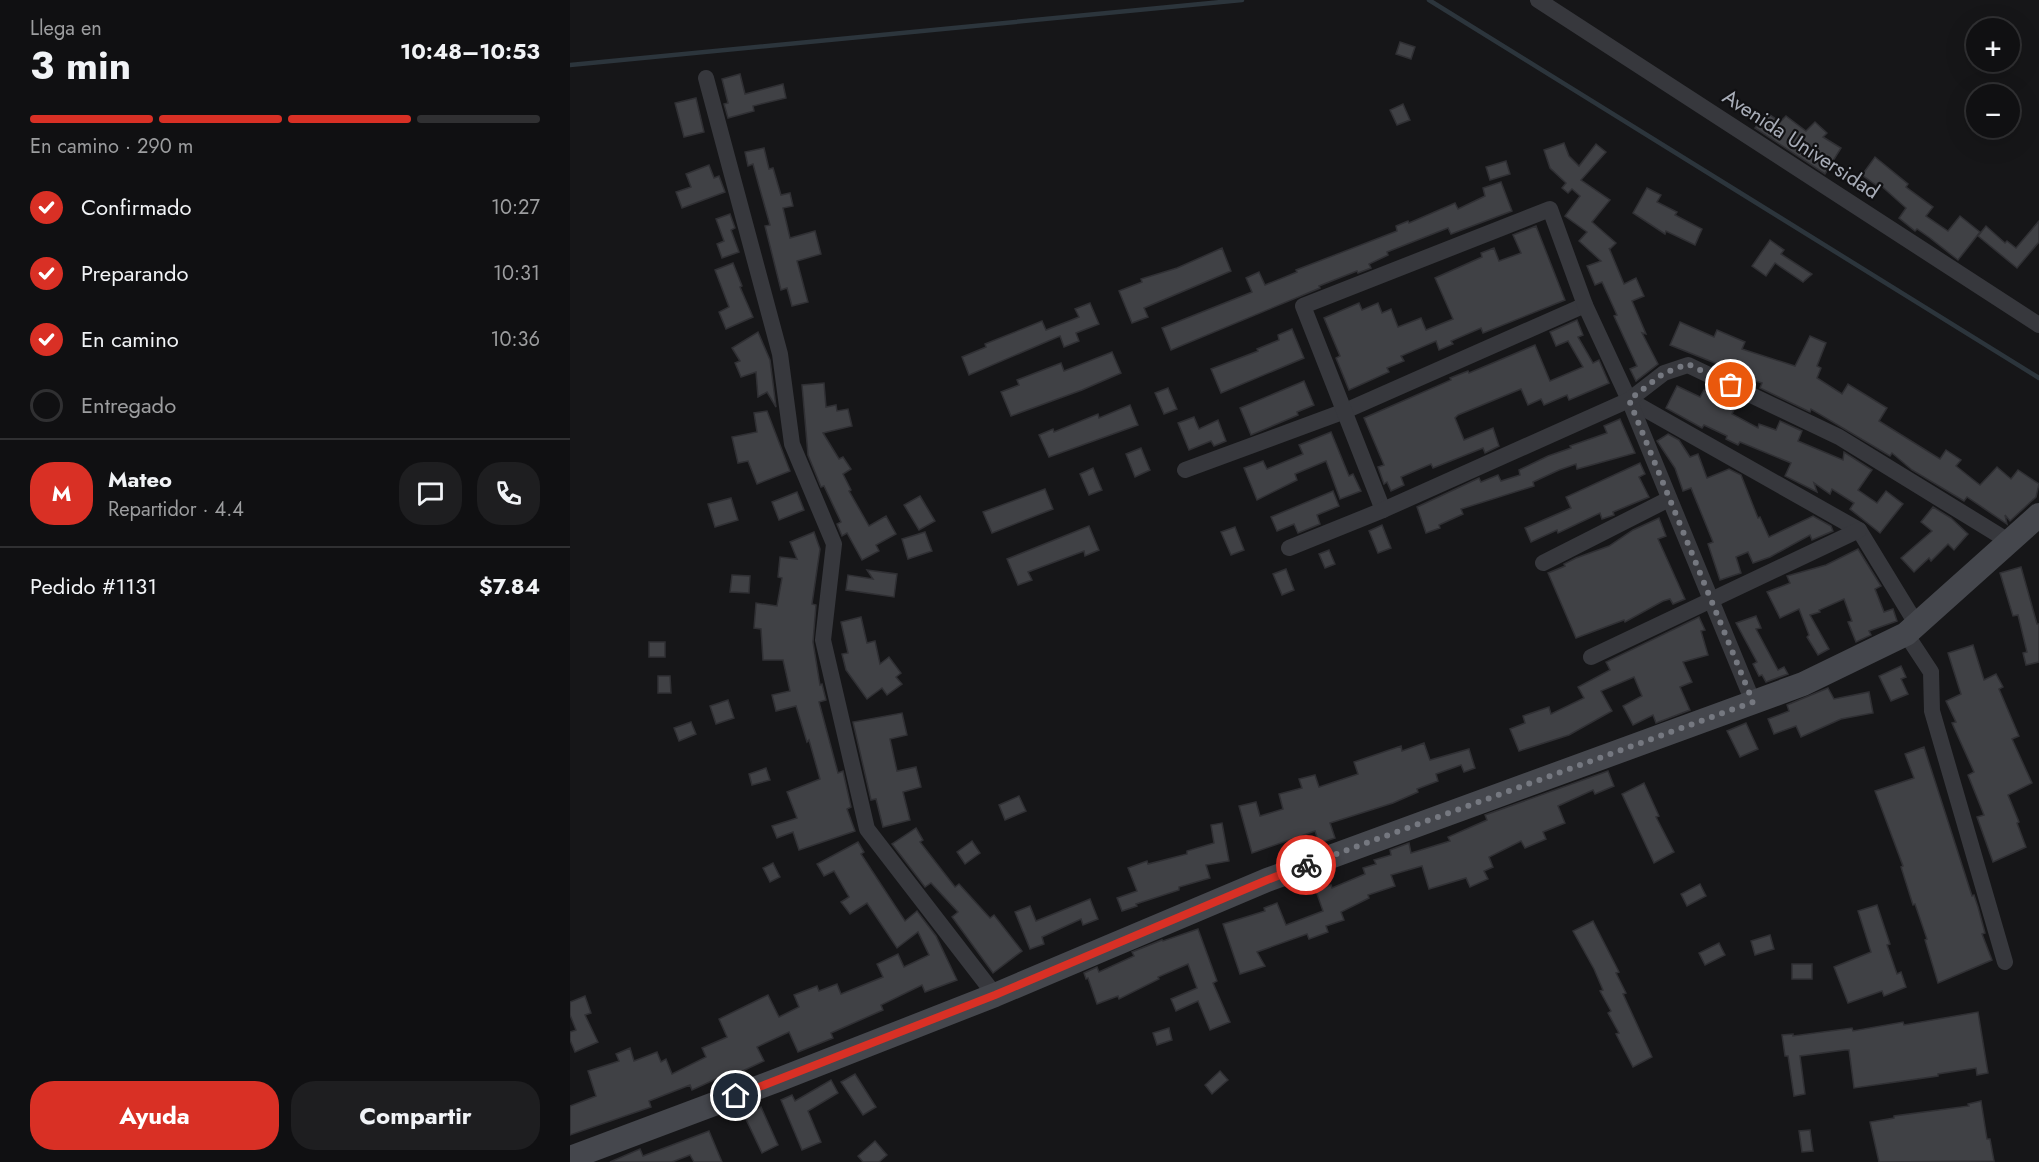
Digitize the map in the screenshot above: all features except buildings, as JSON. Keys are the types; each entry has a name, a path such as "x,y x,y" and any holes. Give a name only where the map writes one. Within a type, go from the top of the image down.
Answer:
{"street":[{"name":"Avenida Universidad","path":"1538,0 2039,325"},
{"path":"706,78 780,354 792,444 834,544 823,640 867,829 995,995"},
{"path":"1383,510 1303,306 1550,209 1585,305 1629,400 1753,702"},
{"path":"1185,470 1346,411 1585,305"},
{"path":"1289,548 1383,510 1629,400 1664,373 1688,364 1839,437 2010,542"},
{"path":"1629,400 1860,531 1912,630 1931,672 1932,711 2005,962"},
{"path":"1543,563 1669,499"},
{"path":"570,1158 995,995 1267,880 1803,684 1912,630 2039,515"},
{"path":"1591,657 1713,602 1860,531"}],"waterway":[{"path":"570,65 1242,0"},
{"path":"1429,0 2039,378"}],"way so far":[{"path":"1306,865 1753,702 1629,400 1664,373 1688,364 1731,385"}],"route":[{"path":"736,1096 995,995 1306,865"}]}
